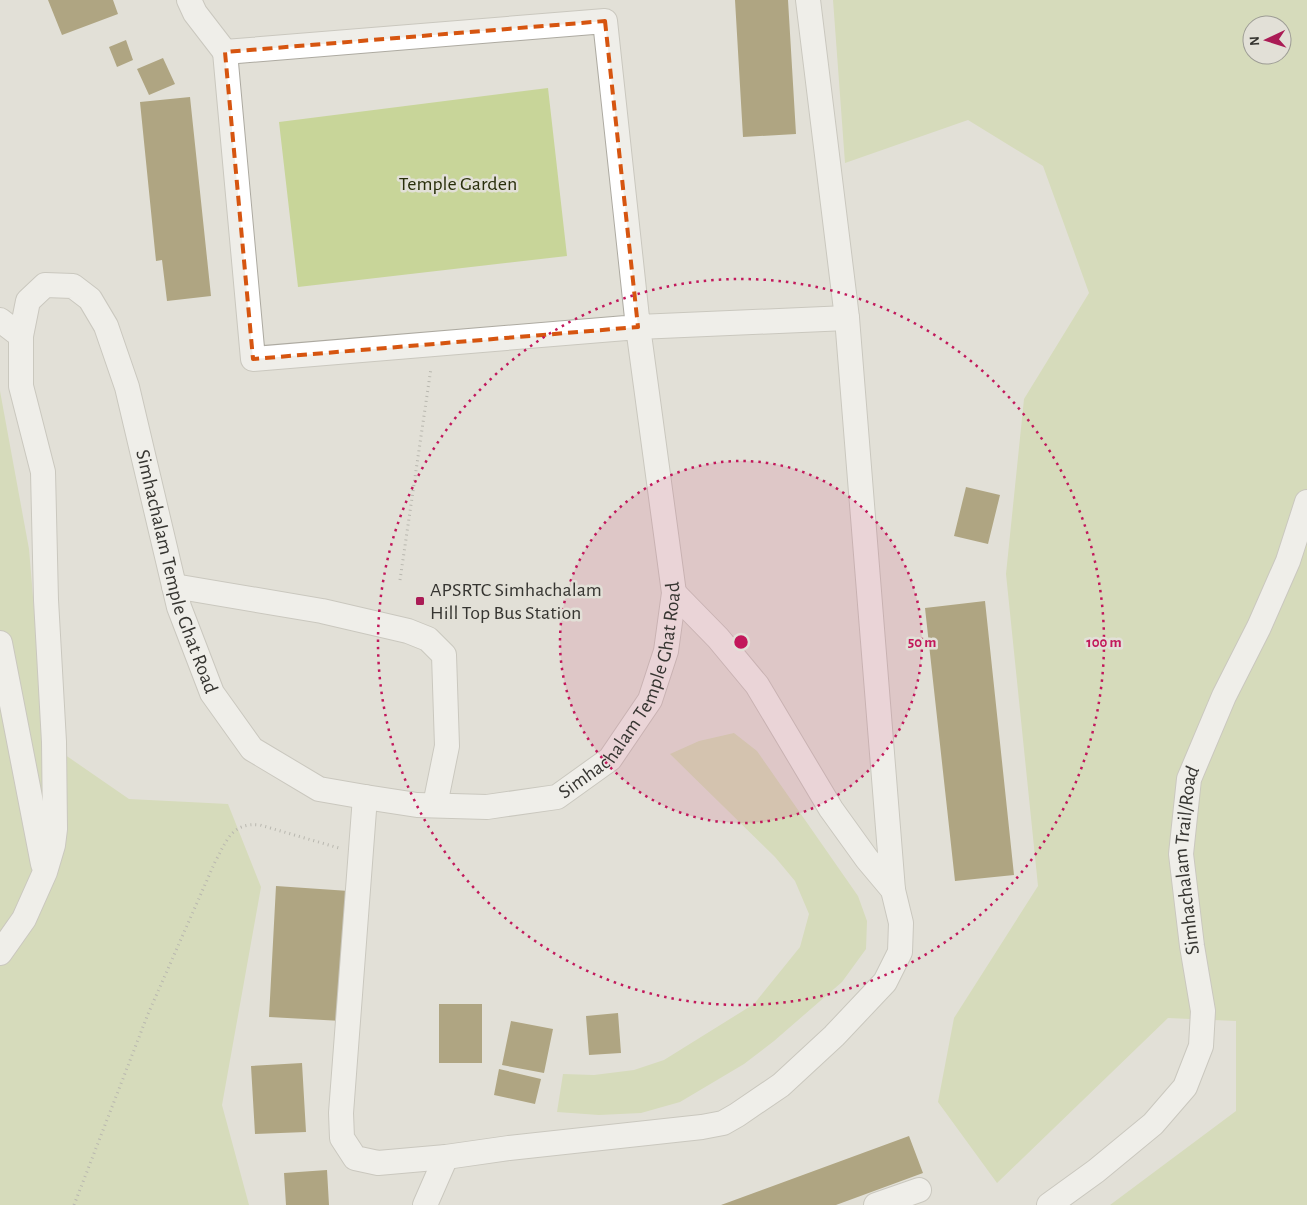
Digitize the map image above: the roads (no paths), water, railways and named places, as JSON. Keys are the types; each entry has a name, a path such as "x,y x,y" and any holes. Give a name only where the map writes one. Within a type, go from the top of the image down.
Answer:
{"street":[{"path":"189,0 195,13 226,52 253,359 638,327 847,318"},
{"path":"365,797 342,1112 342,1138 355,1158 378,1163 446,1157 509,1148 702,1128 723,1123 781,1084 834,1036 885,982 900,952 901,923 893,890 847,318 808,0"},
{"name":"Simhachalam Temple Ghat Road","path":"0,953 24,919 45,872 53,845 55,829 54,742 46,600 44,472 21,386 21,336 28,302 45,285 73,286 90,299 106,326 127,387 179,608 212,693 252,749 319,789 417,804 487,807 557,797 610,759 650,700 666,651 674,593 638,327 605,21 226,52"},
{"path":"0,320 21,336"},
{"name":"Simhachalam Trail/Road","path":"1049,1205 1096,1171 1153,1124 1185,1087 1201,1046 1203,1011 1192,946 1181,854 1189,779 1224,696 1260,627 1284,569 1307,502"},
{"path":"174,586 322,611 408,631 428,640 444,654 447,746 435,805"},
{"path":"674,593 718,638 757,685 832,809 867,859 893,890"},
{"path":"0,643 45,872"},
{"path":"425,1205 446,1157"},
{"path":"876,1205 919,1190"}],"place":[{"name":"APSRTC Simhachalam Hill Top Bus Station","path":"420,601"}],"park label":[{"name":"Temple Garden","path":"458,184"}]}
